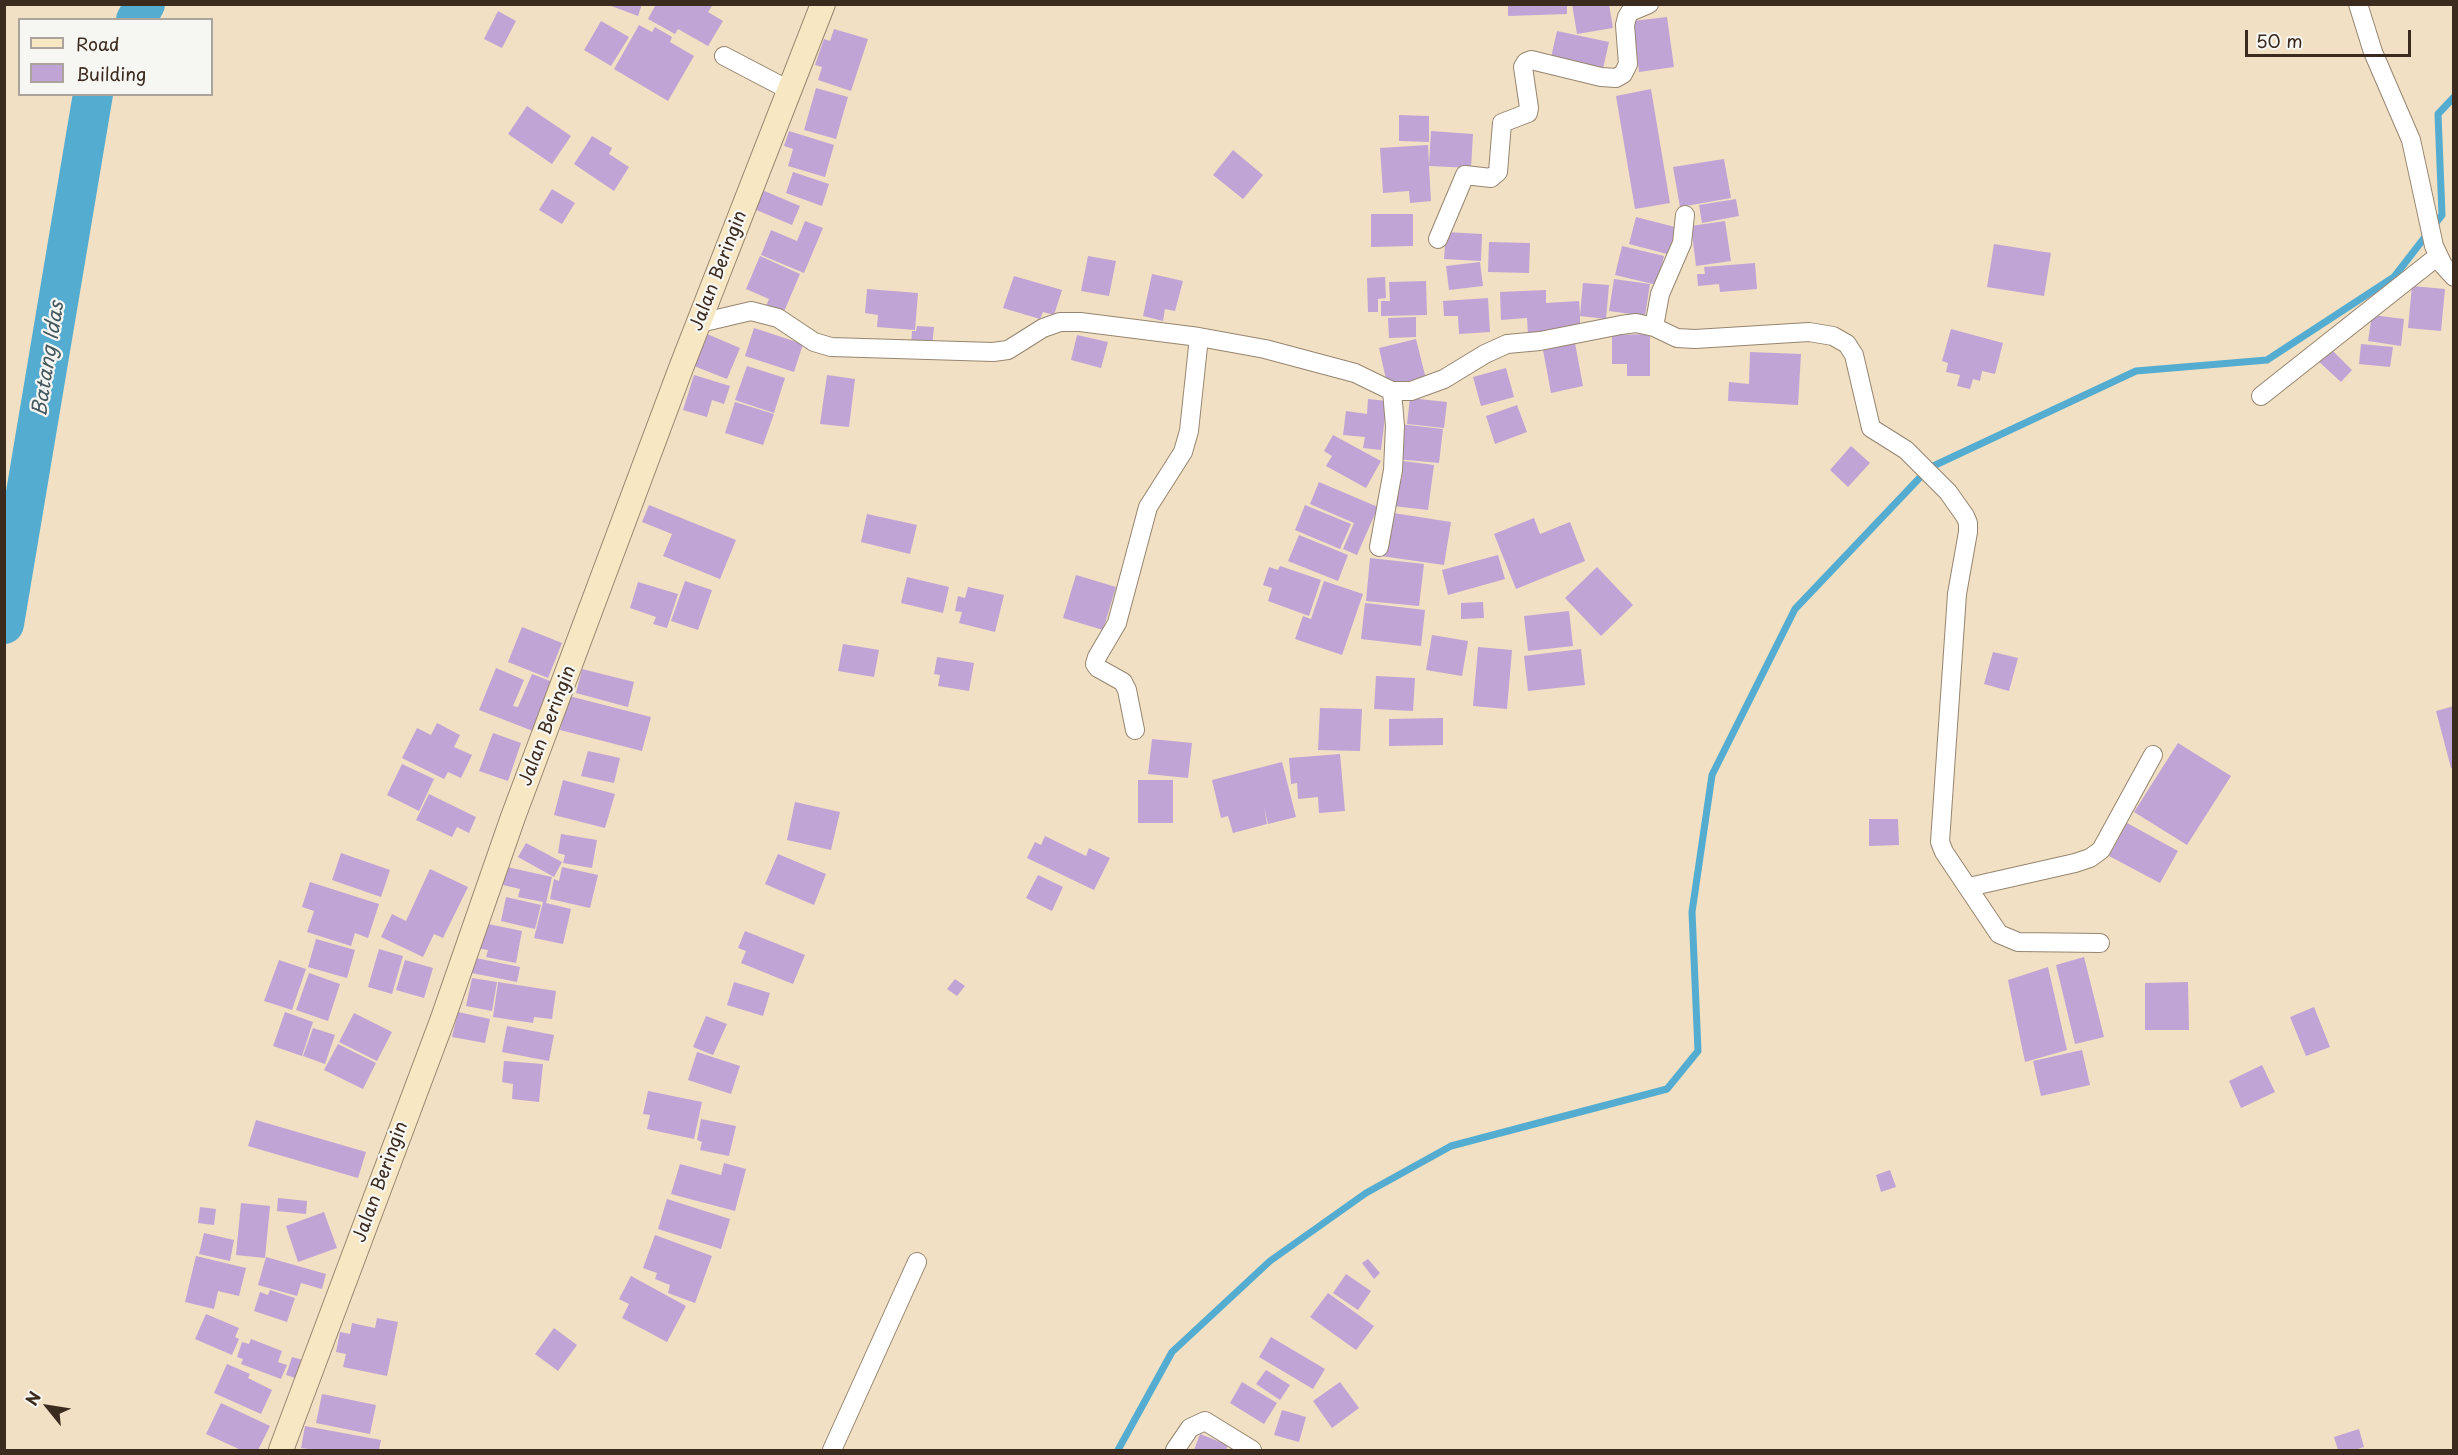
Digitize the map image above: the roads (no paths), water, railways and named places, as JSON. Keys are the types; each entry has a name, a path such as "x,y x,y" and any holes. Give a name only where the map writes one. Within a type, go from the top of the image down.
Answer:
{"street":[{"name":"Jalan Beringin","path":"281,1450 442,1021 513,817 823,4"},
{"path":"1438,239 1465,175 1491,178 1498,172 1499,133 1502,123 1528,113 1523,67 1526,62 1531,60 1601,77 1616,78 1623,74 1628,64 1625,25 1627,17 1630,12 1648,4"},
{"path":"2358,4 2373,52 2411,140 2436,251 2454,277"},
{"path":"724,56 789,90"},
{"path":"1654,327 1660,294 1682,243 1685,215"},
{"path":"2261,396 2436,251"},
{"path":"700,323 751,311 778,318 814,342 831,347 993,352 1008,350 1043,328 1060,322 1199,337 1265,349 1355,373 1392,391 1411,391 1426,387 1507,344 1636,323 1654,327 1677,338 1695,339 1809,332 1833,336 1847,344 1854,355 1871,428 1906,450 1948,492 1965,516 1968,532 1957,594 1939,832 1944,852 2000,933 2008,939 2018,942 2100,943"},
{"path":"1136,730 1123,682 1098,668 1095,664 1096,657 1117,623 1148,507 1183,452 1189,431 1199,337"},
{"path":"1379,547 1393,470 1395,426 1392,391"},
{"path":"1969,887 2090,858 2101,850 2153,754"},
{"path":"832,1450 917,1262"},
{"path":"1175,1450 1190,1428 1206,1422 1252,1450"}],"waterway":[{"name":"Batang Idas","path":"137,18 145,4"},
{"name":"Batang Idas","path":"4,624 93,96"},
{"path":"1118,1450 1172,1352 1270,1261 1366,1193 1451,1146 1667,1089 1698,1051 1692,912 1712,775 1795,609 1929,468 2136,371 2267,360 2394,277 2442,215 2438,114 2454,97"}]}
